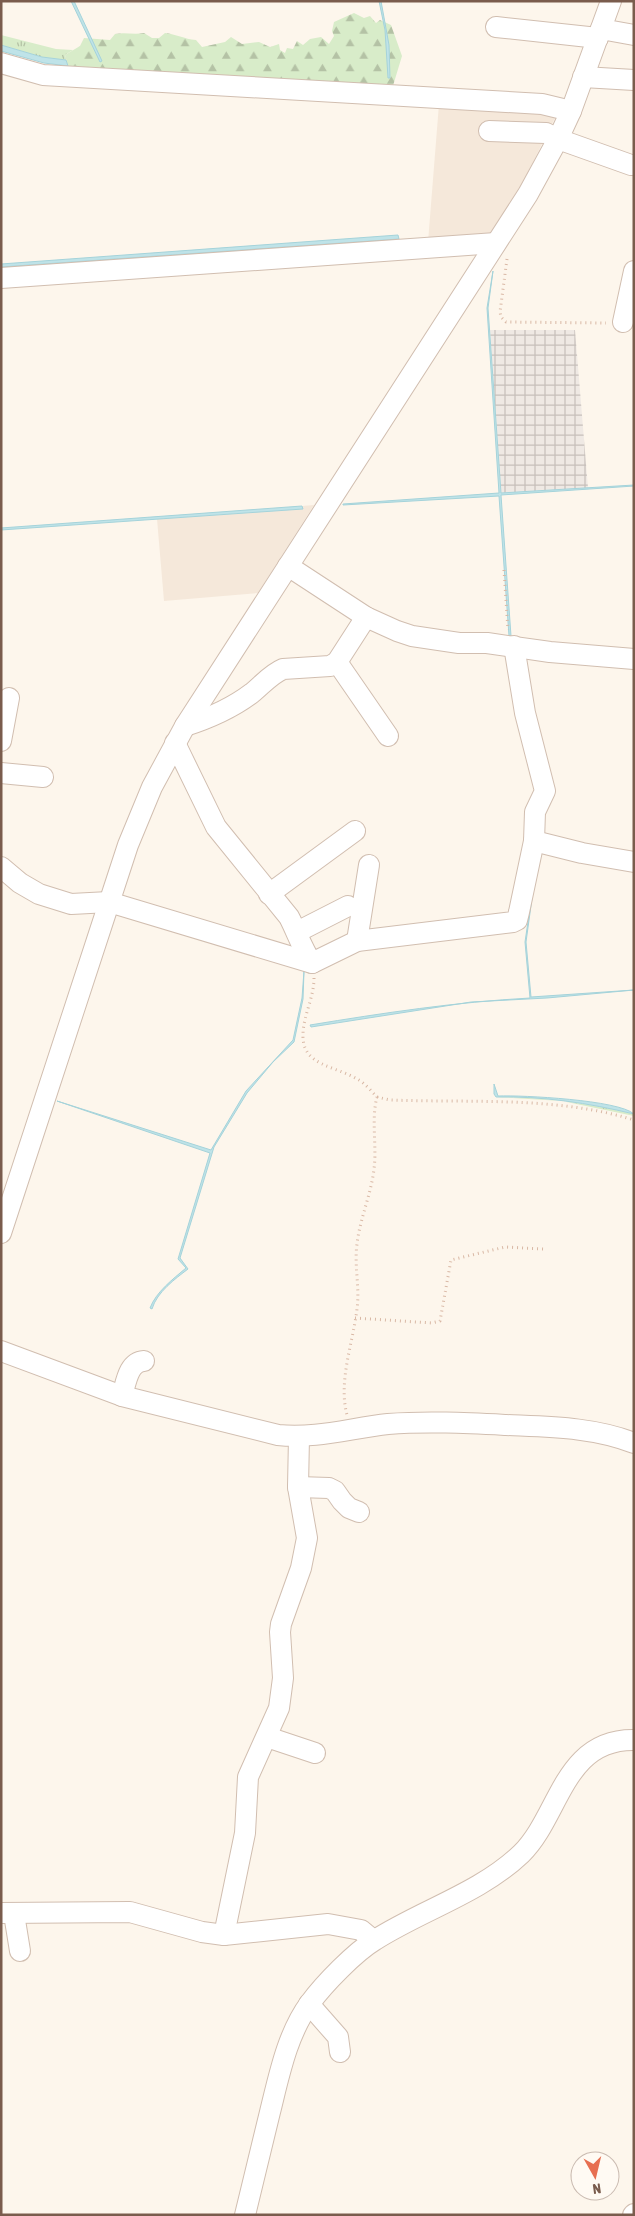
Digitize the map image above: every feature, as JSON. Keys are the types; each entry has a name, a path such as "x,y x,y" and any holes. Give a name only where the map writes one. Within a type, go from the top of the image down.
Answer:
{"street":[{"path":"1,1233 128,845 152,787 180,735 288,566 502,248 528,194 558,140 572,108 611,1"},
{"path":"496,27 634,35"},
{"path":"1,63 44,75 542,104 572,108"},
{"path":"582,79 634,80"},
{"path":"489,130 546,133 558,140 631,165"},
{"path":"1,278 502,248"},
{"path":"623,322 634,272"},
{"path":"288,566 366,617 396,631 429,639 460,643 511,641 550,652 634,659"},
{"path":"180,735 228,709 276,672 283,669 330,666 337,662 366,617"},
{"path":"1,867 20,883 39,894 54,899 71,904 109,902 312,963 357,941 517,920 534,840 535,812 545,791 525,713 511,641"},
{"path":"337,662 388,736"},
{"path":"1,741 9,698"},
{"path":"180,735 216,827 289,917 304,952 312,963"},
{"path":"1,773 43,777"},
{"path":"269,894 354,831"},
{"path":"534,840 582,853 634,862"},
{"path":"357,941 369,865"},
{"path":"297,932 348,906"},
{"path":"1,1351 122,1396 257,1431 299,1437 402,1423 449,1422 586,1429 613,1435 634,1443"},
{"path":"122,1396 132,1367 138,1362 144,1361"},
{"path":"224,1935 245,1833 248,1777 279,1708 283,1678 281,1624 301,1568 306,1546 307,1538 298,1487 299,1437"},
{"path":"298,1487 329,1488 335,1491 349,1508 359,1512"},
{"path":"267,1737 315,1753"},
{"path":"244,2215 286,2052 309,2004 342,1968 373,1940 452,1899 502,1870 537,1836 567,1778 580,1762 593,1751 611,1744 634,1740"},
{"path":"20,1951 7,1913 130,1912 202,1932 224,1935 328,1924 361,1930 373,1940"},
{"path":"309,2004 338,2037 340,2052"}],"path":[{"path":"502,248 500,312 501,317 506,322 623,322"},
{"path":"504,570 511,641"},
{"path":"312,963 314,986 303,1032 307,1055 313,1061 359,1079 377,1097 390,1100 548,1104 595,1110 634,1120"},
{"path":"351,1430 343,1394 358,1299 356,1252 360,1226 372,1182 376,1141 374,1108 377,1097"},
{"path":"356,1318 432,1323 440,1321 451,1260 505,1247 544,1249"}],"shaded area":[{"path":"439,104 558,112 519,190 487,238 428,242"},
{"path":"490,330 575,330 588,488 501,493"},
{"path":"314,505 258,593 164,601 157,519 303,509 302,506"}],"green space":[{"path":"354,13 364,18 370,16 376,23 380,20 391,25 402,56 392,89 69,71 65,55 80,46 84,38 110,40 115,34 122,33 144,33 152,38 159,38 165,33 173,34 196,40 202,47 225,42 231,37 242,44 259,42 270,47 279,44 280,50 285,53 287,48 293,49 297,41 303,45 310,39 321,37 329,44 334,36 332,31 334,22"},
{"path":"1,35 56,49 73,50 65,55 66,60 42,57 1,45"},
{"path":"399,239 399,245 1,273 1,267"},
{"path":"496,1097 531,1098 562,1101"},
{"path":"562,1101 617,1110 634,1114 634,1116"}],"water":[{"path":"71,1 74,1 102,61 100,62"},
{"path":"379,1 381,1 389,45 390,78 388,78 385,30"},
{"path":"1,45 42,57 66,60 68,66 44,63 1,51"},
{"path":"398,235 399,239 1,267 1,264"},
{"path":"493,271 488,308 501,493 634,485 501,495 511,636 509,636 499,496 343,505 499,493 487,308"},
{"path":"302,506 303,509 1,530 1,528"},
{"path":"539,847 526,942 531,997 634,990 547,998 487,1001 530,998 525,942"},
{"path":"304,971 303,999 294,1042 273,1062 247,1093 214,1147 180,1258 188,1269 162,1292 152,1309 150,1308 153,1302 161,1291 186,1268 178,1259 210,1153 57,1101 211,1150 246,1091 293,1040 302,998"},
{"path":"459,1004 311,1027 310,1025 392,1012"},
{"path":"494,1084 498,1096 527,1096 591,1102 625,1109 634,1114 565,1101 496,1097 494,1094"}]}
